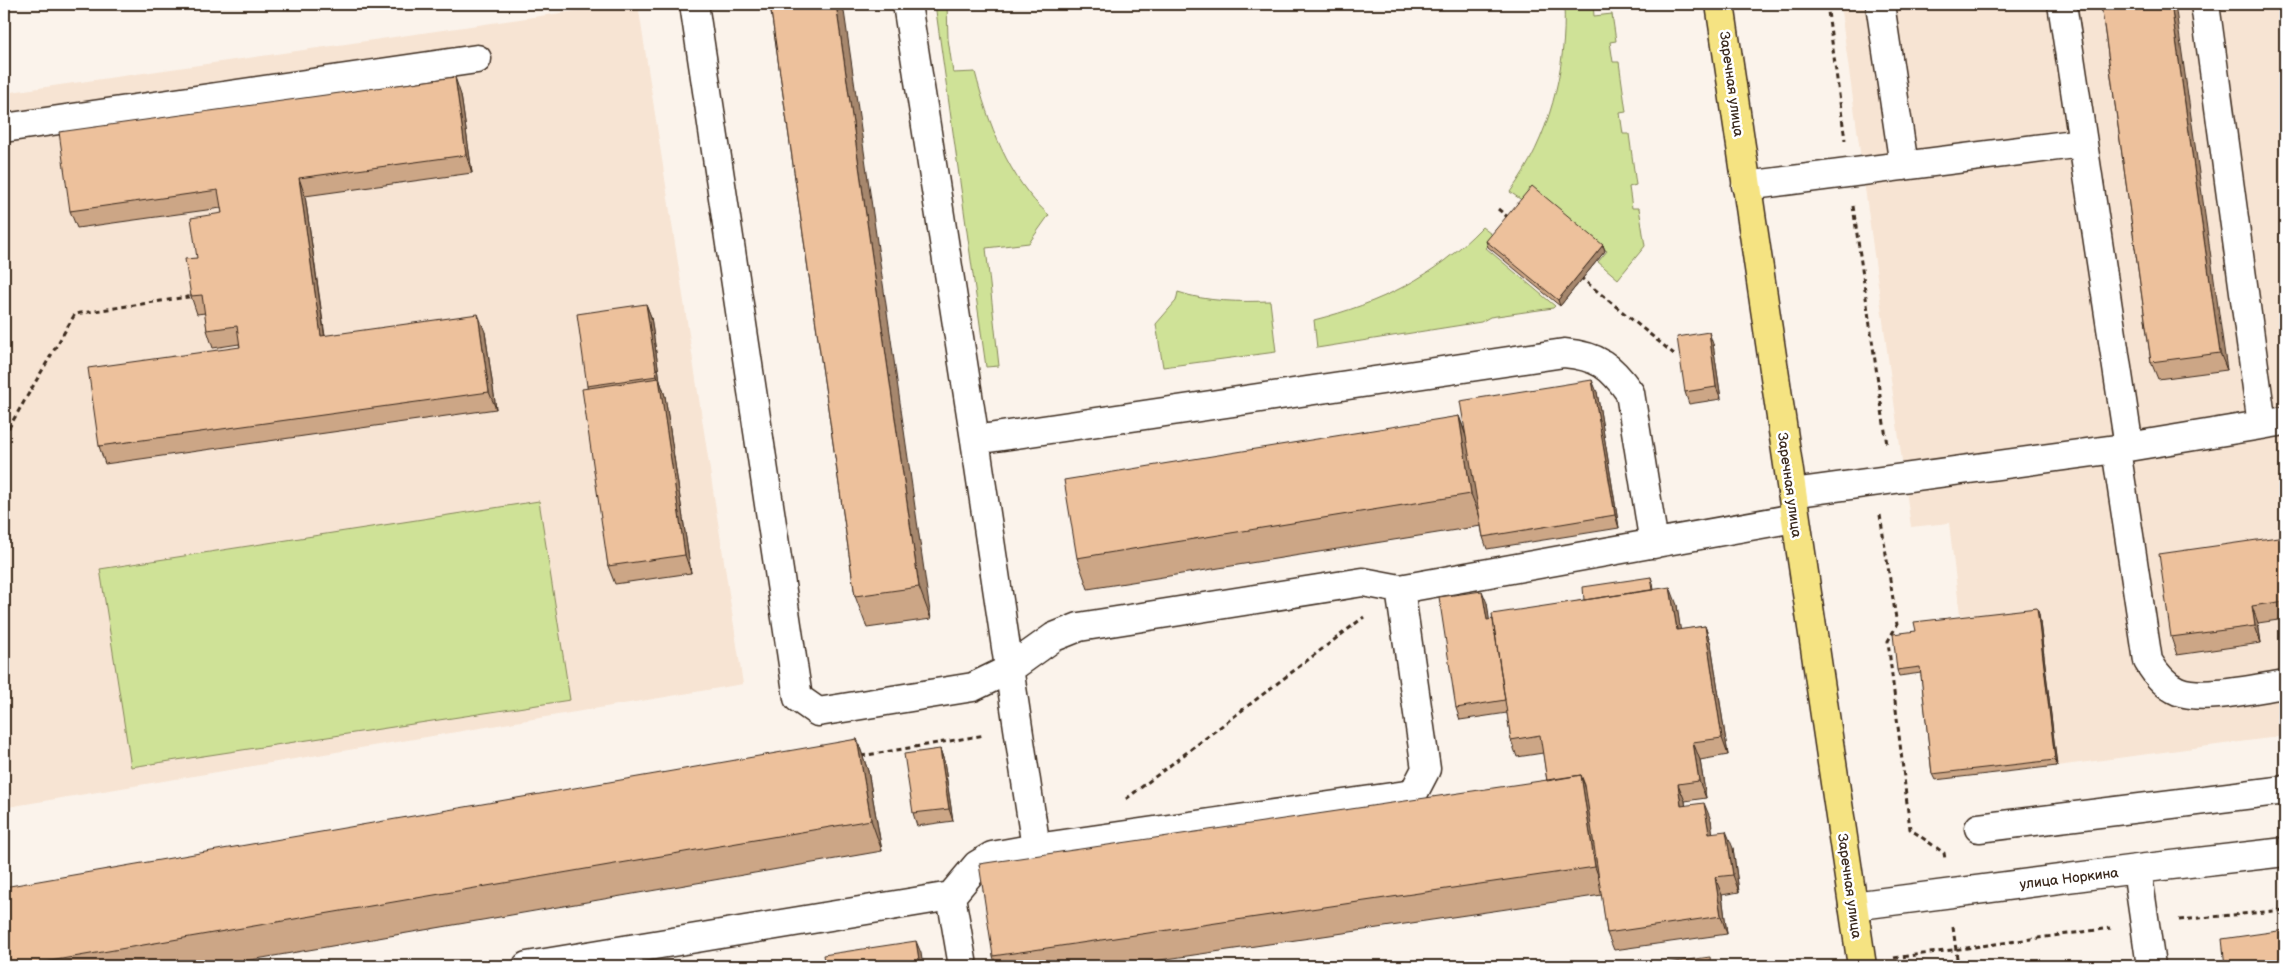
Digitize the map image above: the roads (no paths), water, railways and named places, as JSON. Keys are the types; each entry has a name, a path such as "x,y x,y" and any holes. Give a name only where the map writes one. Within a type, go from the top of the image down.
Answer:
{"main road":[{"name":"Заречная улица","path":"1720,4 1862,966"}],"street":[{"path":"694,4 798,698 818,712 973,687 1008,670 1054,637 1079,627 1363,582 1400,590 1654,544 1886,480 2123,448 2274,423 2205,4"},
{"path":"907,4 1036,848"},
{"path":"1880,4 1904,166"},
{"path":"2062,4 2123,448 2148,661 2158,678 2177,691 2203,696 2285,684"},
{"path":"4,128 477,59"},
{"path":"1746,186 2082,143"},
{"path":"975,440 1564,354 1587,355 1616,373 1630,393 1654,544"},
{"path":"527,966 951,896 977,865 992,856 1036,848 1413,794 1426,769 1400,590"},
{"path":"1979,828 2285,790"},
{"name":"улица Норкина","path":"1853,906 2136,869 2285,852"},
{"path":"2136,869 2150,966"},
{"path":"951,896 963,966"}]}
